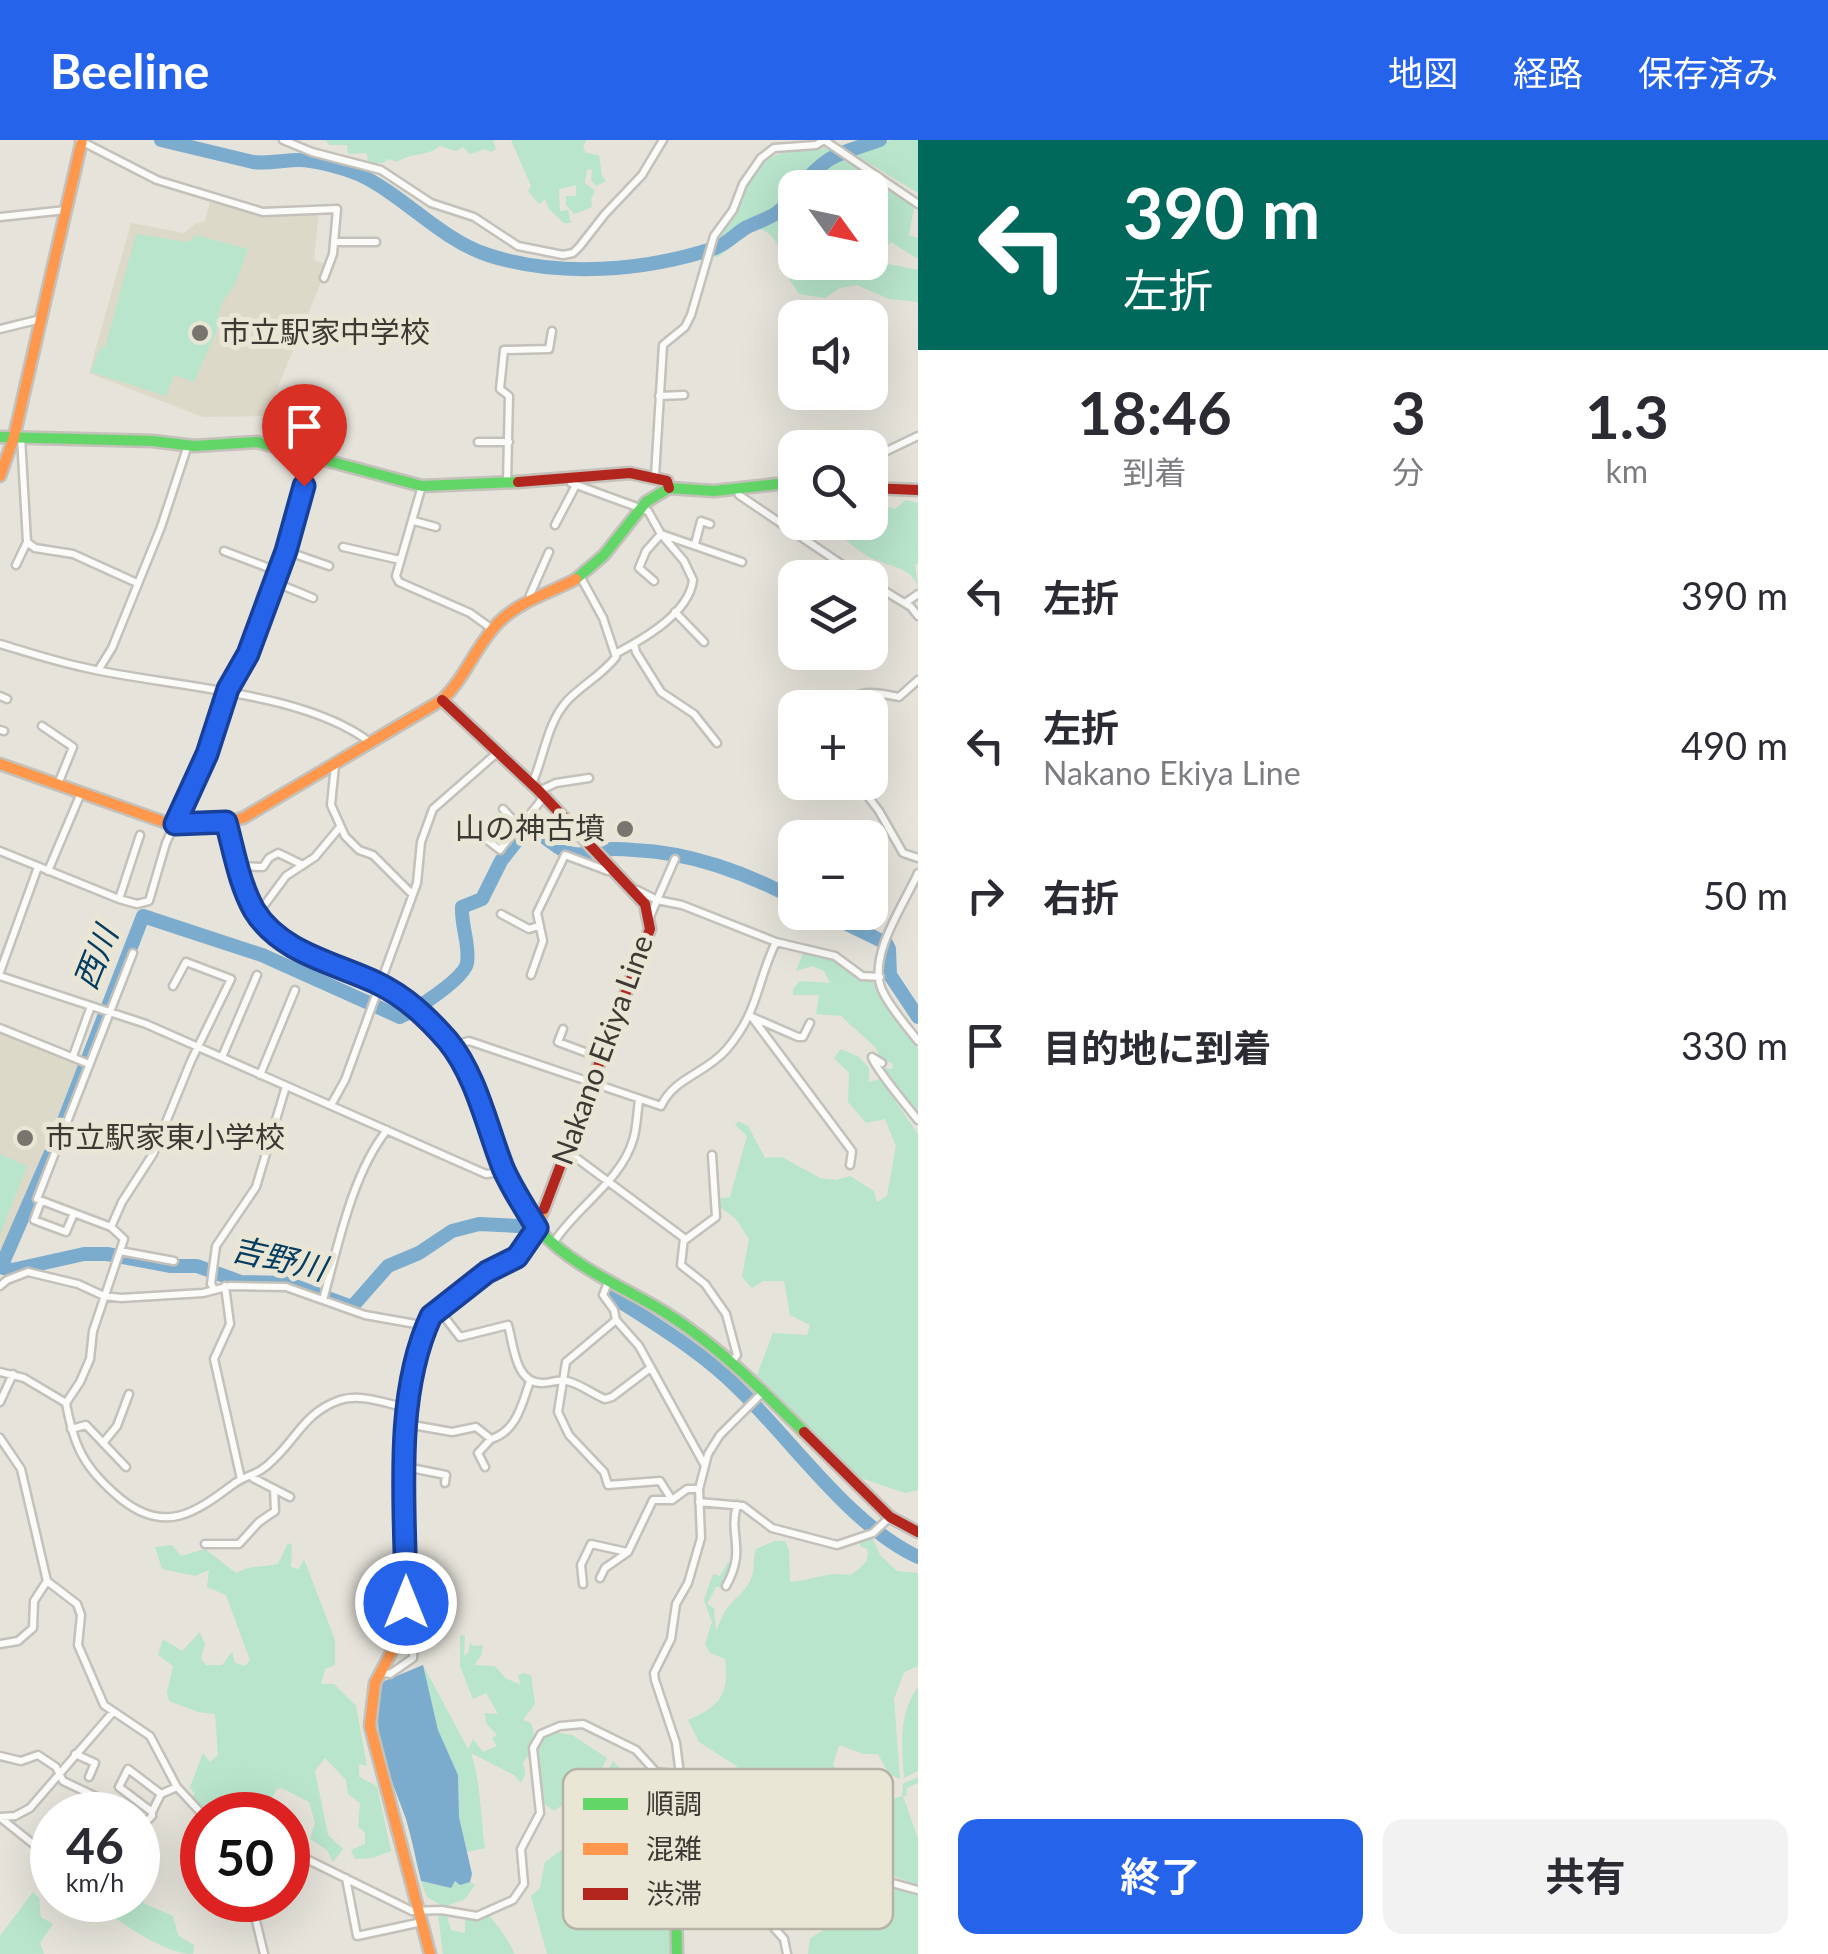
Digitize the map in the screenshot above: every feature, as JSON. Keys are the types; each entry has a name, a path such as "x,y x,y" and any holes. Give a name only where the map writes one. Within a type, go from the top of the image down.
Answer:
{"main road":[{"path":"0,476 18,437 81,140"},
{"path":"0,436 188,445 258,442 422,486 573,481 630,473 655,476 667,482 669,488"},
{"path":"0,764 175,824 226,822 273,803 442,700 460,684 492,629 508,614 596,565 639,509 660,491 737,490 778,484"},
{"path":"888,489 918,490"},
{"name":"Nakano Ekiya Line","path":"430,1954 370,1726 371,1700 400,1636 406,1603 407,1424 413,1366 427,1326 439,1310 487,1272 517,1257 537,1228 650,929 644,904 598,852 442,700"},
{"path":"226,822 254,910 272,932 298,950 413,1004 452,1046 505,1172 537,1228 609,1280 682,1324 730,1364 759,1396 890,1517 918,1532"},
{"path":"676,1929 677,1954"}],"street":[{"path":"81,140 158,180 263,212 336,208 334,242 324,278"},
{"path":"284,140 312,152 381,170 431,203 474,217 518,246 563,255 580,246 642,175 662,140"},
{"path":"655,476 663,345 691,316 714,236 761,158 774,148 816,145 824,140 918,204"},
{"path":"0,217 66,210"},
{"path":"334,242 376,242"},
{"path":"0,329 41,320"},
{"path":"507,483 508,396 500,389 504,350 550,349 552,331"},
{"path":"659,396 684,395"},
{"path":"888,452 918,436"},
{"path":"16,566 27,542 18,437"},
{"path":"478,442 508,442"},
{"path":"98,670 112,648 162,527 188,445"},
{"path":"0,852 119,899 137,904 149,901 166,844 207,754 227,692 248,654 286,551 312,458"},
{"path":"482,836 500,850 518,825 528,821 556,716 567,701 607,668 616,653 634,644 687,601 693,580 653,517 573,481 555,525"},
{"path":"422,486 396,576 399,582 470,614 492,629"},
{"path":"737,490 835,560"},
{"path":"414,521 436,527"},
{"path":"695,544 701,521 710,524"},
{"path":"661,534 742,562"},
{"path":"654,581 640,568 646,551 661,534"},
{"path":"27,542 34,548 74,554 137,583"},
{"path":"343,547 400,560"},
{"path":"224,551 278,571"},
{"path":"286,551 329,566"},
{"path":"532,601 530,595 549,552"},
{"path":"580,576 616,653"},
{"path":"274,582 312,598"},
{"path":"888,594 918,616"},
{"path":"904,604 918,594"},
{"path":"675,612 704,642"},
{"path":"0,644 98,670 286,706 341,726 372,743"},
{"path":"634,644 661,692 694,714 717,743"},
{"path":"888,697 899,698 918,680"},
{"path":"42,726 73,747 58,785"},
{"path":"331,1105 346,1080 417,883 422,842 434,809 498,752"},
{"path":"335,764 331,806 340,827 349,842 374,855 411,893"},
{"path":"538,790 589,778"},
{"path":"48,871 81,793"},
{"path":"871,800 903,853 918,858"},
{"path":"502,810 518,825"},
{"path":"254,910 263,906 286,876 316,857 340,827"},
{"path":"119,899 140,835"},
{"path":"238,866 263,867 278,853 303,865"},
{"path":"532,976 543,941 538,913 565,855 608,871 612,868"},
{"path":"649,920 675,859"},
{"path":"38,867 0,974 199,1046 486,1174 505,1172"},
{"path":"918,873 885,937 880,977 882,990 918,1041"},
{"path":"634,892 682,905 776,942 834,956 862,976 880,977"},
{"path":"501,914 529,929 538,926"},
{"path":"452,1046 469,1041 661,1106 674,1085 713,1063 751,1016 776,942"},
{"path":"133,953 38,1199 111,1227 124,1239 93,1331 90,1359 66,1403 72,1440 98,1480 140,1514 174,1516 201,1510 241,1480 253,1478 278,1456 299,1426 342,1399 408,1408"},
{"path":"111,1227 153,1154 231,980 186,962 173,986"},
{"path":"222,1057 257,975"},
{"path":"260,1075 295,990"},
{"path":"76,1058 91,1006"},
{"path":"751,1016 798,1038 810,1023"},
{"path":"751,1016 852,1151 850,1165"},
{"path":"0,1028 89,1064"},
{"path":"563,1028 558,1042 602,1058"},
{"path":"882,1064 872,1057 876,1069 895,1086 918,1120"},
{"path":"214,1289 212,1271 221,1234 256,1187 286,1086"},
{"path":"554,1242 569,1218 608,1180 634,1140 638,1100"},
{"path":"323,1297 341,1232 375,1145 387,1130"},
{"path":"567,1151 685,1240"},
{"path":"712,1155 716,1217 685,1240 681,1265 705,1284 726,1314 737,1355 730,1364"},
{"path":"42,1201 34,1220 66,1232 74,1213"},
{"path":"120,1251 174,1261"},
{"path":"0,1286 28,1272 78,1284 104,1296 203,1293 225,1286 286,1287 366,1314 427,1326"},
{"path":"609,1280 603,1295 616,1320 639,1346 704,1465"},
{"path":"225,1286 230,1324 214,1359 241,1480"},
{"path":"439,1310 460,1337 508,1325 522,1374 530,1381 561,1379 604,1399 649,1368"},
{"path":"616,1320 566,1362 558,1412 568,1435 604,1472 608,1485 660,1481 672,1500"},
{"path":"0,1372 14,1374 66,1403"},
{"path":"0,1402 14,1374"},
{"path":"485,1466 478,1453 519,1415 530,1381"},
{"path":"103,1443 117,1426 129,1394"},
{"path":"679,1769 676,1743 654,1673 671,1640 676,1604 688,1584 701,1538 699,1502 704,1465 720,1435 759,1396"},
{"path":"407,1424 452,1432 476,1428 491,1439"},
{"path":"71,1429 86,1426 126,1467"},
{"path":"0,1438 21,1470 47,1581 77,1604 81,1615 78,1646 104,1705 150,1736 181,1792"},
{"path":"406,1466 446,1475 444,1483"},
{"path":"253,1478 290,1497"},
{"path":"205,1544 239,1544 275,1511 274,1488"},
{"path":"600,1578 605,1568 628,1552 653,1500 672,1500 687,1489 700,1489"},
{"path":"699,1502 744,1506 772,1528 838,1545 873,1532 890,1517"},
{"path":"726,1586 739,1551 734,1517 737,1505"},
{"path":"583,1584 582,1565 591,1544 628,1552"},
{"path":"0,1644 18,1641 33,1628 34,1601 47,1581"},
{"path":"381,1672 390,1674 413,1658 414,1647 400,1636"},
{"path":"1,1817 15,1816 30,1808 113,1712"},
{"path":"310,1861 412,1910 478,1916 513,1900 524,1884 521,1849 540,1813 533,1748 541,1734 573,1723 584,1724 636,1750 653,1769"},
{"path":"75,1754 95,1763 89,1777"},
{"path":"0,1756 21,1761 38,1755 60,1772 62,1780 87,1792"},
{"path":"125,1792 120,1788 128,1769 159,1792"},
{"path":"160,1798 177,1787"},
{"path":"1,1817 30,1841"},
{"path":"346,1878 357,1936 422,1922"},
{"path":"893,1883 918,1890"},
{"path":"256,1922 264,1954"},
{"path":"776,1929 784,1938 786,1954"}],"shaded area":[{"name":"市立駅家中学校","path":"210,202 268,217 319,212 314,260 328,265 266,416 203,417 89,373 131,223 184,233 205,221"},
{"name":"市立駅家東小学校","path":"0,1032 79,1062 3,1256 0,1256"}],"green space":[{"path":"326,140 493,140 496,149 470,154 463,147 456,151 440,146 397,162 389,159 368,163 367,153 348,154 347,145 329,145"},
{"path":"511,140 586,140 583,147 586,153 599,155 606,181 596,186 591,180 592,170 587,169 585,183 595,191 592,207 574,214 566,205 566,196 576,196 576,185 559,189 560,211 568,210 571,223 564,223 549,209 545,199 539,204 528,191 531,186"},
{"path":"892,140 918,140 918,193 888,175 888,170 880,170 852,153"},
{"path":"825,148 863,170 778,170 778,246 771,235 757,228 718,257 711,256 756,172 771,157"},
{"path":"888,188 914,207 909,235 918,238 918,257 891,242 888,245"},
{"path":"136,234 188,242 196,235 248,249 221,307 219,325 194,382 175,375 166,396 91,372 100,347 105,348"},
{"path":"888,264 918,270 918,302 889,299 857,285 840,288 825,298 799,294 790,280 888,280"},
{"path":"906,500 918,503 918,586 909,574 888,564 888,560 869,557 846,540 888,540 888,507 895,509"},
{"path":"803,953 838,960 877,985 918,1049 918,1111 885,1074 885,1068 892,1069 893,1064 881,1059 876,1048 841,1016 816,1014 819,995 793,995 800,981 830,983 824,971 812,966 796,971"},
{"path":"841,1049 859,1057 869,1068 869,1082 880,1079 918,1134 918,1490 905,1493 861,1478 757,1375 773,1333 807,1335 810,1325 790,1315 784,1281 763,1281 752,1288 742,1277 749,1239 736,1219 720,1207 721,1198 730,1197 747,1136 735,1125 738,1121 748,1126 765,1158 782,1157 820,1178 836,1180 850,1176 874,1191 877,1202 887,1196 896,1146 885,1119 866,1123 848,1102 849,1073 834,1058"},
{"path":"0,1154 27,1166 0,1235"},
{"path":"872,1537 880,1555 897,1571 918,1573 918,1666 904,1672 894,1699 900,1779 893,1776 893,1769 886,1769 878,1754 864,1754 839,1745 833,1764 835,1769 739,1769 699,1742 688,1720 715,1704 726,1681 725,1659 710,1653 705,1644 712,1622 704,1600 713,1574 720,1576 728,1562 734,1565 707,1604 714,1608 716,1631 726,1609 750,1581 756,1549 785,1541 790,1582 850,1575 867,1558 867,1549 860,1546 860,1540"},
{"path":"288,1543 292,1545 291,1567 299,1569 304,1559 335,1640 335,1665 325,1669 321,1684 334,1684 356,1706 367,1766 359,1764 359,1777 377,1786 391,1851 372,1858 355,1859 351,1850 365,1844 365,1832 358,1827 360,1803 348,1794 346,1780 325,1758 315,1771 328,1835 343,1849 333,1862 327,1850 310,1839 315,1823 310,1792 282,1788 275,1792 193,1792 190,1787 203,1753 210,1762 218,1755 215,1714 169,1701 173,1666 158,1655 163,1639 182,1651 200,1632 205,1645 201,1658 206,1665 222,1665 232,1652 235,1663 245,1666 250,1660 226,1595 207,1587 209,1570 195,1576 162,1569 155,1547 172,1545 181,1556 205,1549 236,1573 278,1564"},
{"path":"460,1635 465,1636 464,1656 469,1652 470,1642 473,1646 483,1645 474,1665 495,1666 505,1678 521,1685 518,1676 531,1675 535,1704 523,1720 531,1723 534,1738 523,1762 525,1774 521,1783 514,1775 471,1753 485,1848 467,1852 459,1817 458,1775 438,1730 423,1665 468,1749 473,1739 483,1752 497,1746 492,1738 497,1735 486,1723 485,1713 498,1714 486,1693 473,1699 460,1666"},
{"path":"918,1687 918,1771 904,1778 904,1719"},
{"path":"552,1732 572,1735 607,1758 600,1769 563,1769 563,1804 554,1811 543,1803 538,1774 537,1754 544,1738"},
{"path":"918,1777 918,1783 907,1788 903,1796 918,1839 918,1885 893,1876 893,1799 902,1796 903,1784"},
{"path":"563,1849 563,1929 669,1929 670,1954 547,1954 531,1896 540,1888 545,1862"},
{"path":"421,1881 450,1888 455,1881 475,1885 465,1899 444,1907 427,1897"},
{"path":"893,1887 918,1895 918,1954 808,1954 810,1938 824,1930 893,1929"},
{"path":"30,1896 30,1922 53,1924 40,1943 44,1954 0,1954 0,1936"},
{"path":"160,1910 173,1916 178,1935 194,1945 193,1954 182,1953 121,1922 160,1922"},
{"path":"438,1914 447,1916 451,1930 465,1933 465,1918 478,1920 490,1916 514,1954 443,1954"}],"water":[{"path":"423,1665 438,1730 458,1775 459,1817 472,1874 470,1882 460,1885 455,1881 451,1888 421,1881 379,1736 382,1682"}],"waterway":[{"path":"161,140 253,162 306,160 345,169 391,193 470,248 544,267 602,269 688,256 724,244 778,212"},
{"path":"816,170 844,152 880,140"},
{"name":"西川","path":"1,1267 56,1141 143,916 262,955 400,1017 438,993 464,970 468,956 462,907 482,899 501,861 526,829 573,854 607,849 655,852 696,860 778,891"},
{"name":"西川","path":"859,930 886,943 890,975 918,1017"},
{"name":"吉野川","path":"0,1267 12,1270 84,1254 107,1254 171,1266 197,1266 241,1282 287,1283 352,1307 388,1266 419,1253 452,1231 479,1224 518,1226"},
{"name":"吉野川","path":"610,1295 710,1363 846,1504 893,1543 918,1557"}],"traffic: fast":[{"path":"0,437 153,441 194,446 257,442 422,486 518,482"},
{"path":"576,579 604,555 646,502 669,488 714,491 778,484"},
{"path":"226,822 247,893 275,933 317,959 407,1001 445,1041 460,1067 506,1179 539,1230 583,1266 703,1339 804,1432"},
{"path":"676,1929 677,1954"}],"traffic: slow":[{"path":"0,476 14,437 82,140"},
{"path":"0,764 167,823 243,818 442,700 499,622 526,603 576,579"},
{"path":"430,1954 370,1726 375,1683 405,1619 404,1458 412,1372 421,1338 436,1312 523,1244 544,1209"}],"traffic: jam":[{"path":"518,482 630,473 667,481 669,488"},
{"path":"888,489 918,490"},
{"path":"442,700 539,791 645,904 650,929 544,1209"},
{"path":"804,1432 890,1517 918,1532"}],"place":[{"name":"市立駅家中学校","path":"200,333"},
{"name":"山の神古墳","path":"625,829"},
{"name":"市立駅家東小学校","path":"25,1138"}],"route":[{"path":"304,486 286,551 248,654 228,689 207,754 175,824 226,822 246,893 272,932 298,950 379,984 413,1004 448,1042 468,1078 505,1172 537,1228 517,1257 487,1272 431,1316 413,1366 406,1466 406,1603"}]}
